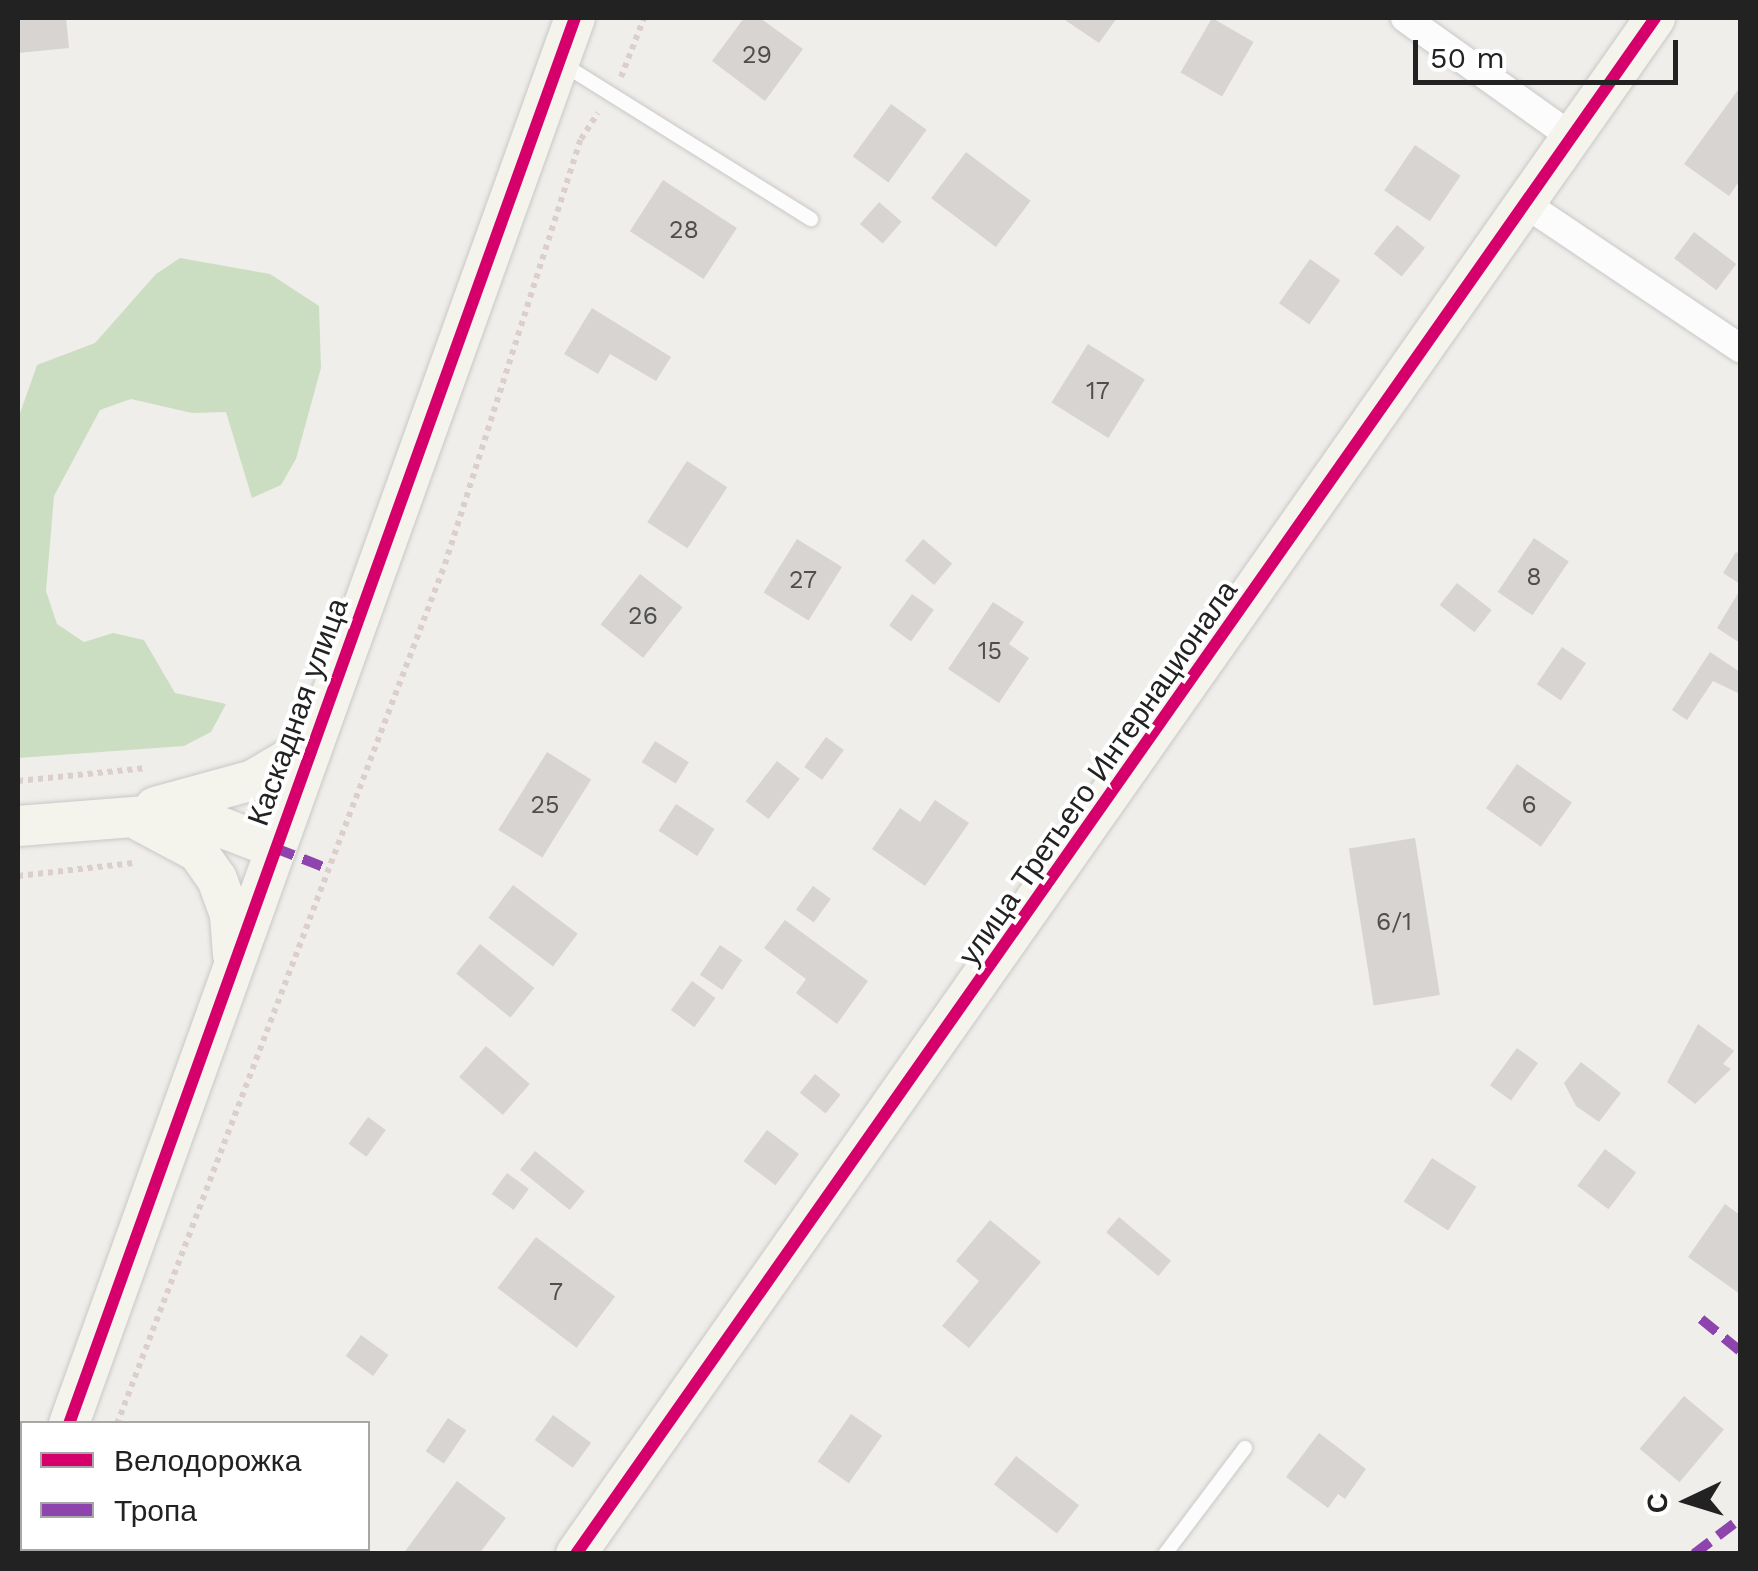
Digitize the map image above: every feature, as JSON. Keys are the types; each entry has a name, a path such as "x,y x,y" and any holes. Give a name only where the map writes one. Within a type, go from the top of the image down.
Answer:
{"street":[{"name":"Каскадная улица","path":"70,1421 575,18"},
{"path":"1405,18 1573,138"},
{"name":"улица Третьего Интернационала","path":"576,1554 1527,206 1655,18"},
{"path":"1527,206 1740,348"},
{"path":"18,826 127,814 223,792 311,746"},
{"path":"127,814 190,819 275,848"},
{"path":"127,814 198,852 217,880 230,914 233,964"}],"lane":[{"path":"559,62 811,219"},
{"path":"1165,1554 1245,1448"}],"path":[{"path":"118,1421 445,564 581,139 610,94 644,18"},
{"path":"18,876 141,864"}],"green space":[{"path":"180,258 270,274 319,306 321,368 296,459 281,485 252,498 226,412 192,413 131,399 100,410 54,496 46,591 57,624 84,642 113,633 144,640 175,693 226,704 211,732 184,746 18,758 18,419 37,365 95,343 156,274"}],"building":[{"path":"18,18 66,18 69,48 18,53"},
{"path":"744,18 760,18 803,49 765,101 712,61"},
{"path":"1062,18 1117,18 1099,43"},
{"path":"1212,18 1254,42 1222,97 1180,73"},
{"path":"1738,90 1740,180 1729,196 1684,164"},
{"path":"891,104 927,130 888,182 853,157"},
{"path":"1415,145 1461,176 1430,221 1384,191"},
{"path":"966,152 1031,201 996,247 931,198"},
{"path":"663,180 737,228 704,279 630,231"},
{"path":"879,202 902,222 883,244 860,224"},
{"path":"1397,225 1425,248 1402,276 1374,254"},
{"path":"1694,232 1736,264 1716,290 1674,258"},
{"path":"1310,259 1340,280 1309,324 1279,303"},
{"path":"592,308 671,357 656,381 610,354 598,374 564,354"},
{"path":"1088,344 1145,380 1108,438 1051,403"},
{"path":"687,461 727,487 687,548 647,522"},
{"path":"1534,538 1569,561 1532,615 1498,592"},
{"path":"797,539 842,567 809,621 764,592"},
{"path":"923,539 952,563 934,585 905,560"},
{"path":"1736,552 1740,554 1740,584 1723,573"},
{"path":"640,574 683,607 643,658 601,624"},
{"path":"1457,583 1492,610 1474,632 1440,605"},
{"path":"1740,590 1740,643 1717,628"},
{"path":"912,594 934,610 911,641 889,626"},
{"path":"993,602 1024,622 1009,644 1029,658 999,703 948,669"},
{"path":"1562,647 1586,663 1561,701 1537,684"},
{"path":"1710,652 1740,672 1740,694 1713,681 1687,720 1672,710"},
{"path":"826,737 844,750 822,780 804,767"},
{"path":"655,741 689,762 676,783 642,762"},
{"path":"547,752 591,780 542,858 498,830"},
{"path":"777,761 800,779 768,819 746,801"},
{"path":"1517,764 1572,802 1541,847 1486,808"},
{"path":"935,800 969,823 925,886 872,849 900,808 920,822"},
{"path":"676,804 715,829 697,856 659,831"},
{"path":"1415,838 1440,995 1374,1006 1349,848"},
{"path":"513,885 578,934 553,966 488,918"},
{"path":"813,886 831,899 814,922 796,909"},
{"path":"785,920 868,981 837,1024 796,993 806,979 764,948"},
{"path":"480,944 534,988 510,1018 456,974"},
{"path":"720,945 742,960 722,990 700,975"},
{"path":"692,981 715,998 694,1027 671,1010"},
{"path":"1698,1024 1734,1051 1723,1064 1731,1069 1695,1104 1667,1082"},
{"path":"486,1046 530,1084 503,1115 459,1077"},
{"path":"1517,1048 1538,1063 1511,1100 1490,1085"},
{"path":"1581,1062 1621,1093 1599,1122 1576,1106 1564,1083"},
{"path":"815,1074 841,1095 826,1113 800,1093"},
{"path":"368,1117 386,1130 366,1157 349,1144"},
{"path":"767,1130 799,1154 775,1185 744,1161"},
{"path":"1605,1149 1636,1172 1608,1209 1577,1186"},
{"path":"535,1151 585,1191 570,1210 520,1170"},
{"path":"1432,1158 1476,1187 1448,1230 1404,1202"},
{"path":"507,1173 529,1189 514,1210 492,1194"},
{"path":"1725,1204 1740,1215 1740,1294 1688,1257"},
{"path":"1119,1217 1171,1261 1158,1276 1106,1232"},
{"path":"990,1220 1041,1262 969,1348 942,1326 979,1281 956,1261"},
{"path":"536,1237 615,1297 577,1348 497,1288"},
{"path":"361,1335 389,1355 373,1376 346,1356"},
{"path":"1684,1396 1724,1429 1679,1482 1640,1449"},
{"path":"851,1414 882,1436 849,1483 818,1462"},
{"path":"553,1415 591,1443 573,1468 535,1440"},
{"path":"448,1418 466,1430 444,1463 426,1451"},
{"path":"1319,1433 1366,1469 1345,1499 1338,1494 1328,1508 1286,1477"},
{"path":"1016,1456 1079,1505 1057,1534 994,1484"},
{"path":"457,1481 506,1518 479,1554 403,1554"}],"marked path":[{"path":"275,848 326,868"},
{"path":"1701,1319 1740,1351"},
{"path":"1694,1554 1740,1519"}],"cycle path":[{"path":"70,1421 575,18"},
{"path":"576,1554 1655,18"}]}
